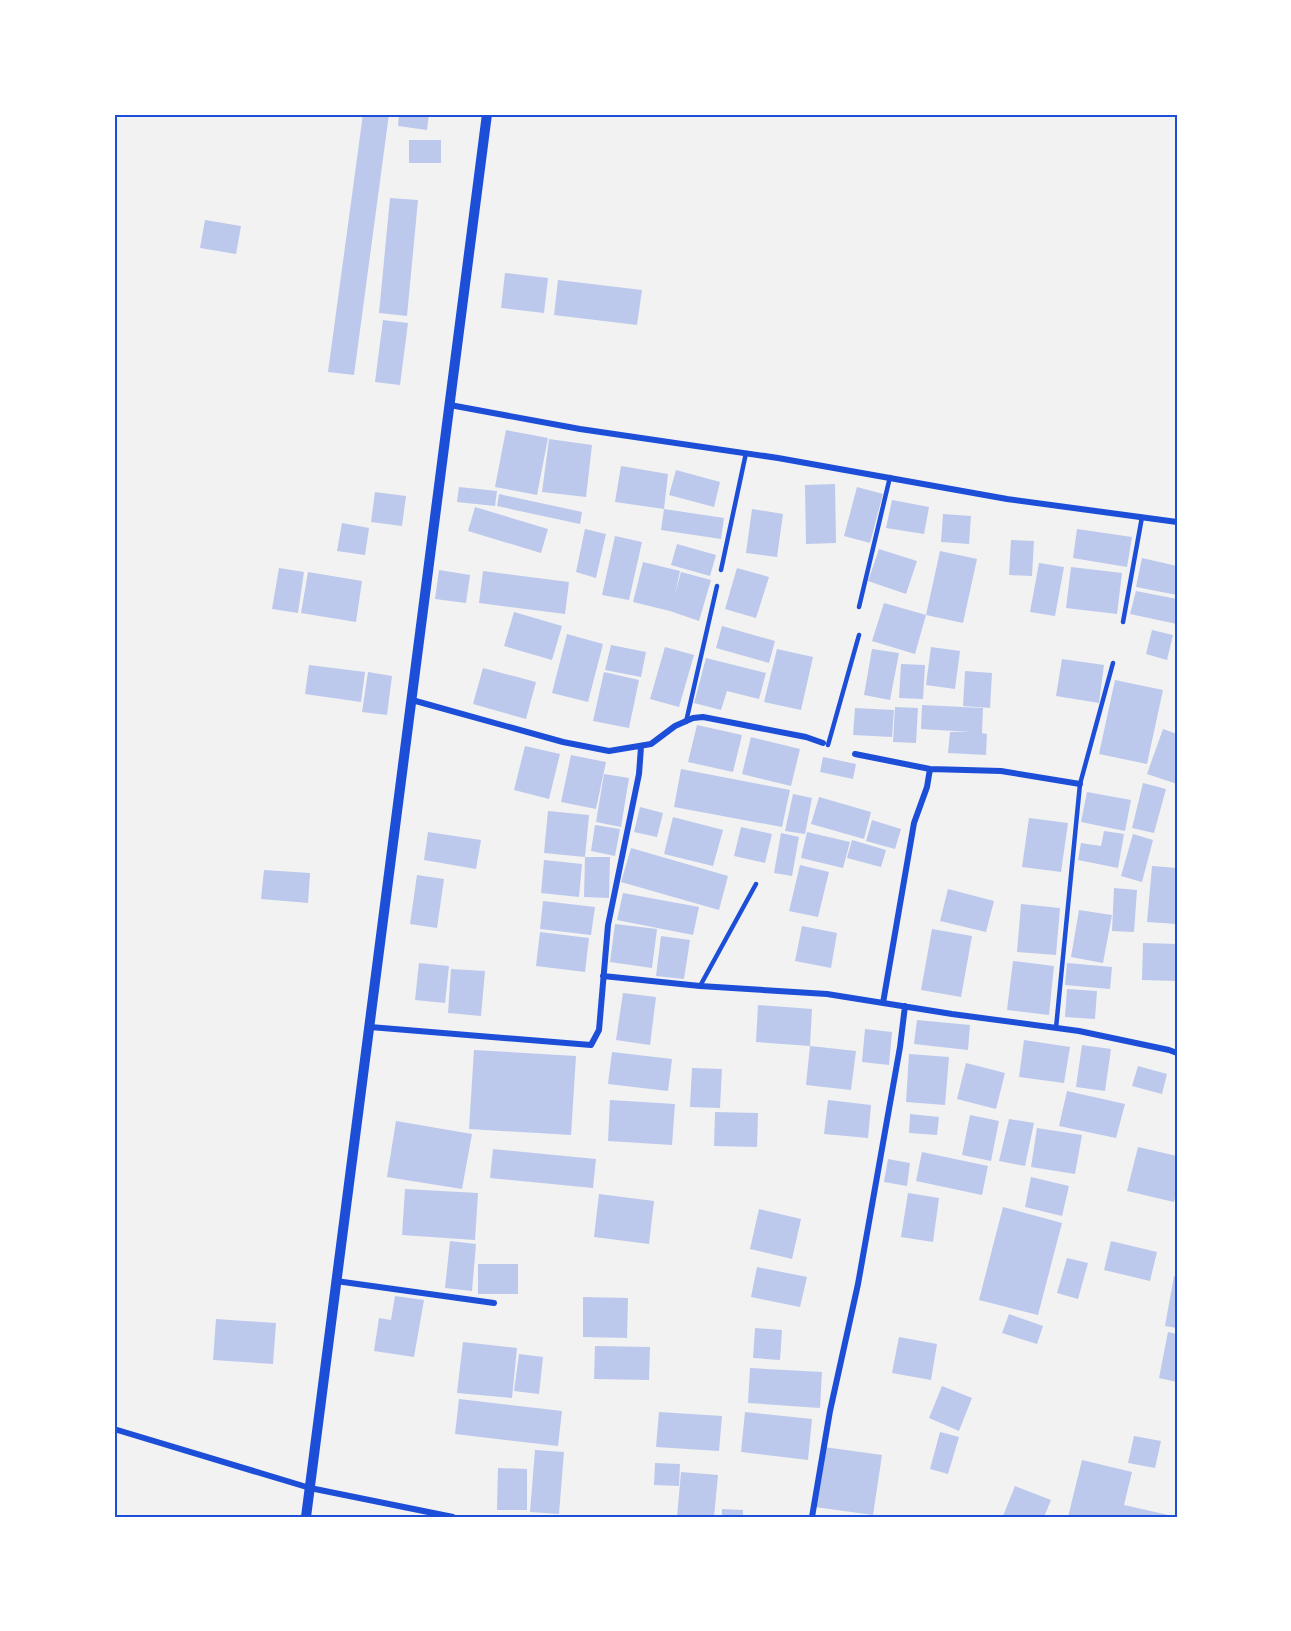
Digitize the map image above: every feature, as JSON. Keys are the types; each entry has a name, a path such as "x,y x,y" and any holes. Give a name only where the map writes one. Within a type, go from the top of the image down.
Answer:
{"street":[{"path":"306,1517 487,114"},
{"path":"450,405 580,429 890,477 1007,499 1177,522"},
{"path":"412,700 563,742 609,751 651,744 675,726 703,717 806,737 826,744"},
{"path":"370,1027 591,1045 599,1030 608,925 639,774 640,747"},
{"path":"855,754 930,769 1001,771 1080,784"},
{"path":"883,1003 914,823 927,787 930,769"},
{"path":"603,976 700,986 827,994 1056,1028 1177,1053"},
{"path":"812,1517 830,1411 858,1284 900,1047 905,1006"},
{"path":"336,1281 494,1303"},
{"path":"114,1429 310,1488 453,1517"}],"lane":[{"path":"721,570 746,453"},
{"path":"860,607 890,477"},
{"path":"1123,622 1142,517"},
{"path":"686,722 717,586"},
{"path":"826,744 859,635"},
{"path":"1056,1028 1080,784 1113,663"},
{"path":"700,986 756,884"}],"building":[{"path":"363,114 389,114 354,375 328,372"},
{"path":"399,114 429,114 427,130 398,126"},
{"path":"409,140 441,140 441,163 409,163"},
{"path":"390,198 418,200 407,316 379,313"},
{"path":"205,220 241,226 236,254 200,248"},
{"path":"505,273 548,278 544,313 501,308"},
{"path":"558,280 642,290 637,325 554,315"},
{"path":"383,320 408,323 400,385 375,382"},
{"path":"506,430 548,438 537,495 495,487"},
{"path":"549,439 592,445 586,497 542,492"},
{"path":"621,466 668,474 664,509 615,502"},
{"path":"676,470 720,482 714,507 669,495"},
{"path":"835,484 836,543 806,544 805,485"},
{"path":"459,487 497,491 495,506 457,502"},
{"path":"857,487 883,494 870,543 844,536"},
{"path":"375,492 406,496 402,526 371,522"},
{"path":"499,494 582,512 580,524 497,506"},
{"path":"892,500 929,507 924,534 886,528"},
{"path":"475,507 548,529 541,553 468,531"},
{"path":"664,509 724,518 721,539 661,530"},
{"path":"752,509 783,514 777,557 746,553"},
{"path":"943,514 971,516 969,544 941,542"},
{"path":"342,523 369,528 365,555 337,551"},
{"path":"585,529 606,534 596,578 576,572"},
{"path":"1077,529 1132,537 1127,567 1073,558"},
{"path":"615,536 642,542 629,600 602,595"},
{"path":"1011,540 1034,541 1032,576 1009,575"},
{"path":"677,544 716,555 710,576 671,565"},
{"path":"879,549 917,561 906,594 868,581"},
{"path":"940,551 977,559 963,623 926,615"},
{"path":"1142,558 1177,566 1177,595 1136,587"},
{"path":"643,562 680,571 675,594 681,572 711,580 699,621 633,602"},
{"path":"1039,563 1064,567 1055,616 1030,612"},
{"path":"1071,567 1122,573 1117,614 1066,608"},
{"path":"279,568 304,572 298,613 272,609"},
{"path":"737,568 769,577 756,618 725,609"},
{"path":"439,570 470,575 466,603 435,599"},
{"path":"483,571 569,582 565,614 479,603"},
{"path":"308,572 362,581 356,622 301,613"},
{"path":"1136,591 1177,599 1177,624 1130,614"},
{"path":"884,603 926,615 915,654 872,641"},
{"path":"514,612 562,626 552,660 504,646"},
{"path":"722,626 775,641 769,663 716,648"},
{"path":"1152,630 1173,635 1167,660 1146,654"},
{"path":"567,634 603,644 588,702 552,693"},
{"path":"611,645 646,652 641,677 605,670"},
{"path":"665,647 694,655 679,707 650,699"},
{"path":"931,647 960,651 955,689 926,685"},
{"path":"777,649 813,657 801,710 764,702"},
{"path":"872,649 899,653 890,700 864,695"},
{"path":"706,658 766,673 759,699 727,691 721,710 694,703"},
{"path":"1062,659 1104,665 1099,703 1056,696"},
{"path":"901,664 925,665 923,699 899,698"},
{"path":"309,665 365,672 361,702 305,694"},
{"path":"483,668 536,682 526,719 473,704"},
{"path":"965,671 992,673 990,708 963,706"},
{"path":"368,672 392,676 387,715 362,712"},
{"path":"604,672 639,680 629,728 593,721"},
{"path":"1115,680 1163,690 1147,764 1099,754"},
{"path":"922,705 983,708 982,733 987,734 986,755 948,753 950,732 970,732 921,729"},
{"path":"895,707 918,708 916,743 893,742"},
{"path":"855,708 894,710 892,737 853,735"},
{"path":"697,725 742,735 733,772 688,762"},
{"path":"1163,729 1177,734 1177,784 1147,774"},
{"path":"751,737 800,749 791,786 742,774"},
{"path":"525,746 560,754 549,799 514,790"},
{"path":"571,755 606,762 596,809 561,802"},
{"path":"823,757 856,764 853,779 820,772"},
{"path":"681,769 790,790 782,827 674,807"},
{"path":"604,774 629,778 621,827 596,822"},
{"path":"1143,783 1166,789 1154,833 1132,828"},
{"path":"1087,792 1131,800 1125,831 1081,822"},
{"path":"793,794 812,798 805,834 785,831"},
{"path":"819,797 871,812 864,839 811,824"},
{"path":"640,807 663,813 657,837 634,832"},
{"path":"548,811 589,815 585,857 544,853"},
{"path":"673,817 723,830 713,866 664,854"},
{"path":"1029,818 1068,823 1061,872 1022,867"},
{"path":"872,820 901,829 895,849 866,841"},
{"path":"595,825 620,829 615,856 591,851"},
{"path":"741,827 772,834 765,863 734,856"},
{"path":"1104,831 1124,834 1118,868 1078,860 1081,843 1101,846"},
{"path":"428,832 481,840 476,869 424,860"},
{"path":"807,832 850,842 843,868 801,858"},
{"path":"781,833 799,837 792,876 774,873"},
{"path":"1133,834 1153,840 1142,882 1121,876"},
{"path":"852,840 886,850 881,867 847,858"},
{"path":"631,848 728,876 719,910 621,882"},
{"path":"585,857 610,857 609,898 584,897"},
{"path":"544,860 582,864 579,897 541,893"},
{"path":"800,865 829,872 818,917 789,911"},
{"path":"1152,866 1177,868 1177,924 1147,922"},
{"path":"264,870 310,873 308,903 261,899"},
{"path":"417,875 444,879 437,928 410,924"},
{"path":"1114,888 1137,890 1134,932 1112,931"},
{"path":"948,889 994,901 986,932 940,921"},
{"path":"623,893 699,907 693,935 617,920"},
{"path":"543,901 595,907 591,935 540,929"},
{"path":"1021,904 1060,908 1056,955 1017,952"},
{"path":"1079,910 1112,915 1103,963 1071,957"},
{"path":"615,924 657,929 652,968 610,962"},
{"path":"802,926 837,933 831,968 795,961"},
{"path":"932,929 972,936 961,997 921,990"},
{"path":"540,932 589,938 585,972 536,966"},
{"path":"661,936 690,940 684,979 656,976"},
{"path":"1143,943 1177,944 1177,981 1142,980"},
{"path":"1013,961 1054,966 1049,1015 1007,1010"},
{"path":"419,963 449,966 445,1003 415,1000"},
{"path":"1067,963 1112,967 1110,989 1065,985"},
{"path":"451,969 485,971 481,1016 448,1013"},
{"path":"1067,989 1097,991 1095,1019 1065,1017"},
{"path":"623,993 656,997 650,1045 616,1040"},
{"path":"758,1005 812,1009 810,1046 756,1042"},
{"path":"917,1020 970,1025 968,1050 914,1044"},
{"path":"865,1029 892,1032 889,1065 862,1062"},
{"path":"1024,1040 1070,1047 1064,1083 1019,1077"},
{"path":"1082,1045 1111,1049 1105,1091 1076,1087"},
{"path":"810,1046 856,1051 851,1090 806,1085"},
{"path":"474,1050 576,1056 571,1135 469,1129"},
{"path":"612,1052 672,1059 668,1091 608,1084"},
{"path":"909,1054 949,1057 945,1105 906,1102"},
{"path":"966,1063 1005,1073 996,1109 957,1099"},
{"path":"1138,1066 1167,1074 1162,1094 1132,1086"},
{"path":"692,1068 722,1069 720,1108 690,1107"},
{"path":"1067,1091 1125,1104 1116,1138 1059,1126"},
{"path":"610,1100 675,1104 672,1145 608,1141"},
{"path":"828,1100 871,1105 868,1138 824,1134"},
{"path":"715,1112 758,1113 757,1147 714,1146"},
{"path":"910,1114 939,1117 937,1135 909,1133"},
{"path":"970,1115 999,1121 991,1161 962,1155"},
{"path":"1009,1119 1034,1123 1025,1166 999,1161"},
{"path":"396,1121 472,1134 462,1189 387,1177"},
{"path":"1037,1128 1082,1135 1075,1174 1031,1167"},
{"path":"1138,1147 1177,1156 1177,1190 1174,1202 1127,1191"},
{"path":"493,1149 596,1159 593,1188 490,1178"},
{"path":"922,1152 988,1166 982,1195 916,1181"},
{"path":"888,1159 910,1163 907,1186 884,1182"},
{"path":"1031,1177 1069,1186 1062,1216 1025,1207"},
{"path":"405,1189 478,1193 475,1240 402,1235"},
{"path":"908,1193 939,1198 933,1242 901,1237"},
{"path":"599,1194 654,1201 649,1244 594,1237"},
{"path":"1003,1207 1062,1223 1038,1315 979,1300"},
{"path":"759,1209 801,1219 792,1259 750,1249"},
{"path":"450,1241 476,1244 472,1291 445,1288"},
{"path":"1111,1241 1157,1252 1150,1281 1104,1270"},
{"path":"1067,1258 1088,1263 1078,1299 1057,1293"},
{"path":"478,1264 518,1264 518,1294 478,1294"},
{"path":"757,1267 807,1277 800,1307 751,1297"},
{"path":"1174,1276 1177,1277 1177,1328 1165,1326"},
{"path":"395,1296 424,1300 414,1357 374,1351 379,1318 391,1320"},
{"path":"583,1297 628,1298 627,1338 583,1337"},
{"path":"1009,1314 1043,1326 1037,1344 1002,1333"},
{"path":"216,1319 276,1323 273,1364 213,1360"},
{"path":"755,1328 782,1330 780,1360 753,1358"},
{"path":"1168,1332 1177,1334 1177,1382 1159,1378"},
{"path":"899,1337 937,1344 931,1380 892,1373"},
{"path":"463,1342 517,1348 512,1398 457,1393"},
{"path":"595,1346 650,1347 649,1380 594,1379"},
{"path":"519,1354 543,1357 539,1394 514,1391"},
{"path":"750,1368 822,1372 820,1408 748,1403"},
{"path":"942,1386 972,1398 959,1431 929,1418"},
{"path":"459,1399 562,1411 558,1446 455,1434"},
{"path":"659,1412 722,1416 719,1451 656,1447"},
{"path":"745,1412 812,1419 808,1460 741,1452"},
{"path":"940,1432 959,1437 948,1474 930,1469"},
{"path":"1134,1436 1161,1441 1155,1468 1128,1463"},
{"path":"824,1447 882,1455 873,1515 815,1507"},
{"path":"535,1450 564,1452 559,1514 530,1512"},
{"path":"1082,1460 1132,1472 1124,1505 1177,1517 1068,1517"},
{"path":"655,1463 680,1464 679,1486 654,1485"},
{"path":"498,1468 527,1469 527,1510 497,1510"},
{"path":"681,1472 718,1475 714,1517 677,1517"},
{"path":"1015,1486 1051,1500 1044,1517 1003,1516"},
{"path":"722,1509 743,1510 743,1517 722,1517"}]}
